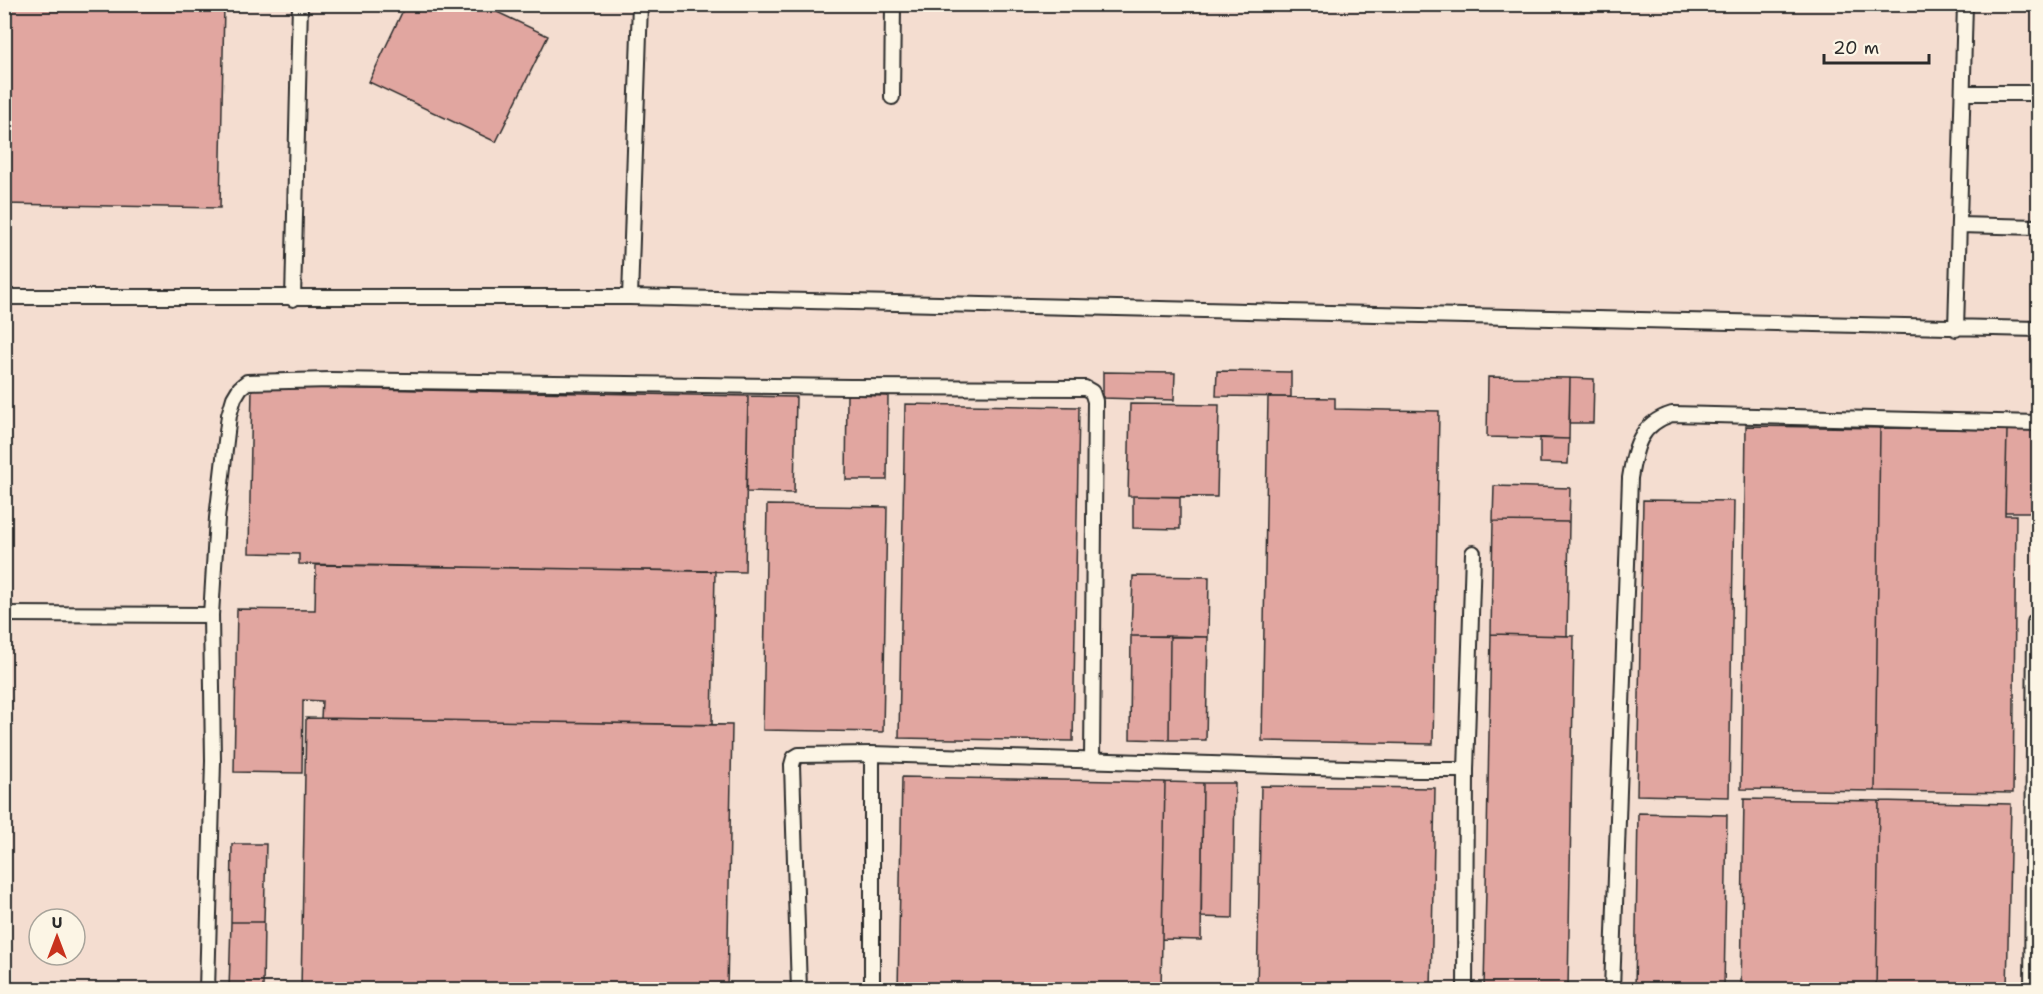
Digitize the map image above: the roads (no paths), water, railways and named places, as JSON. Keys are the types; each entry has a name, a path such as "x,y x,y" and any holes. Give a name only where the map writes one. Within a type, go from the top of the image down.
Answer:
{"lane":[{"path":"293,298 300,4"},
{"path":"630,297 640,4"},
{"path":"892,97 893,4"},
{"path":"1956,329 1965,4"},
{"path":"1963,93 2038,93"},
{"path":"1959,225 2038,227"},
{"path":"4,297 630,297 1956,329 2038,329"},
{"path":"207,990 213,761 211,615 217,518 229,415 240,388 248,382 1085,388 1092,392 1095,401 1092,760"},
{"path":"1612,990 1630,478 1635,448 1647,429 1659,418 1672,414 2038,423"},
{"path":"1465,990 1466,770 1473,553"},
{"path":"4,614 211,615"},
{"path":"2032,990 2036,778 2035,622"},
{"path":"799,990 793,761 799,755 872,754 1466,770"},
{"path":"872,754 872,990"}]}
